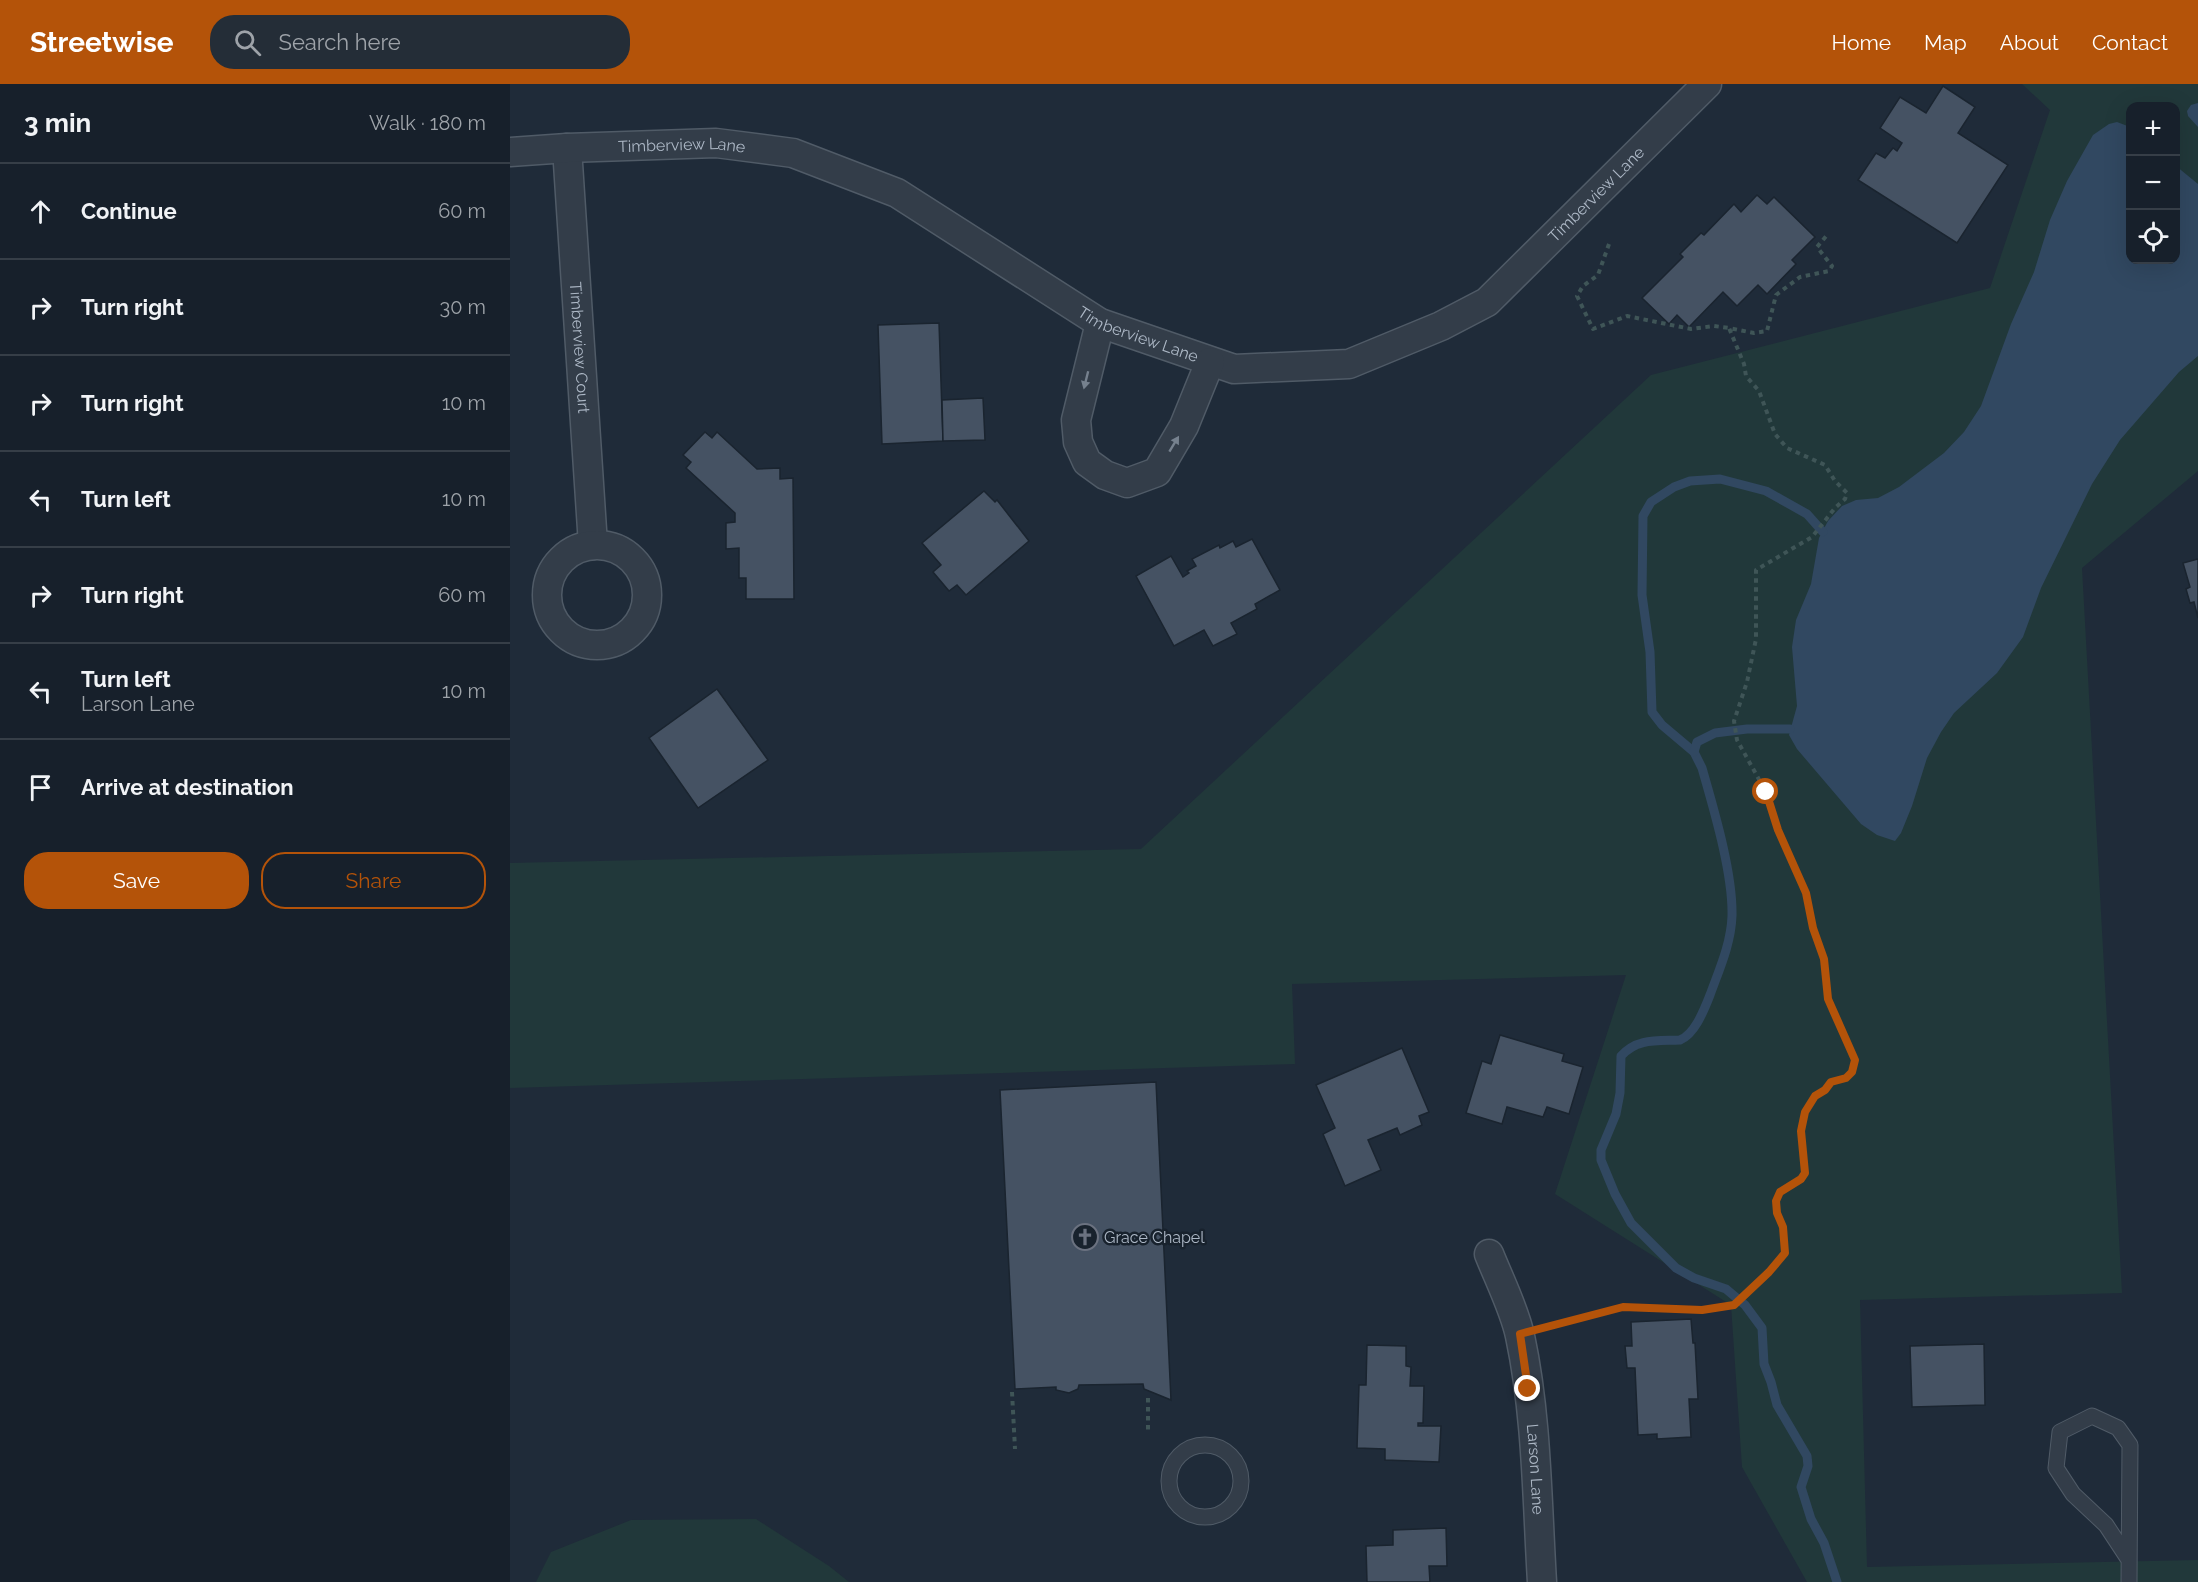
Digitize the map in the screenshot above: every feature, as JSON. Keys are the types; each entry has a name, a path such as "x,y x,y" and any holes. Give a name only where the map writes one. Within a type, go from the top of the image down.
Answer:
{"street":[{"name":"Timberview Lane","path":"510,152 716,143 793,153 897,193 1100,323 1234,369 1349,364 1441,326 1487,302 1707,84"},
{"name":"Timberview Court","path":"567,148 593,545"},
{"path":"1100,323 1076,420 1078,442 1087,462 1105,475 1127,483 1157,472 1185,426 1210,362"},
{"name":"Larson Lane","path":"1489,1254 1520,1334 1534,1452 1542,1582"}],"lane":[{"path":"2129,1560 2106,1525 2073,1494 2056,1468 2060,1432 2092,1416 2118,1428 2130,1445 2129,1582"},
{"path":"1207,1445 1221,1449 1232,1457 1239,1469 1241,1483 1238,1497 1228,1509 1217,1515 1203,1517 1190,1513 1179,1505 1171,1493 1169,1479 1173,1466 1181,1454 1207,1445"}],"path":[{"path":"1609,244 1598,274 1583,286 1577,296 1593,329 1627,316 1691,328 1714,326 1754,333 1767,331 1776,295 1800,277 1829,271 1832,266 1817,247 1828,234"},
{"path":"1520,1334 1623,1307 1702,1310 1734,1305 1769,1272 1785,1253 1783,1227 1777,1213 1776,1201 1780,1192 1801,1179 1805,1173 1801,1131 1805,1112 1815,1096 1825,1090 1831,1082 1846,1078 1852,1072 1855,1060 1828,999 1824,959 1813,928 1806,893 1778,830 1766,792 1737,740 1734,721 1747,682 1756,639 1756,570 1812,537 1845,499 1847,493 1835,481 1825,465 1787,448 1775,434 1759,391 1746,376 1744,364 1729,328"},
{"path":"1012,1392 1015,1449"},
{"path":"1148,1398 1148,1432"}],"green space":[{"path":"2022,84 2198,84 2198,471 2082,568 2122,1293 1860,1300 1867,1567 2198,1560 2198,1582 1807,1582 1742,1467 1731,1305 1555,1194 1626,975 1292,984 1295,1064 510,1088 510,863 1141,849 1651,375 1990,288 2050,110"},
{"path":"756,1519 829,1566 849,1582 536,1582 551,1552 631,1520"}],"water":[{"path":"2198,103 2198,127 2188,116 2187,111 2191,105"},
{"path":"2117,122 2126,125 2126,264 2180,264 2180,169 2198,184 2198,356 2179,372 2120,440 2092,484 2041,588 2023,637 1997,673 1954,713 1941,732 1927,758 1912,806 1901,833 1895,841 1877,835 1861,824 1797,749 1789,735 1797,706 1792,647 1796,620 1811,584 1819,538 1828,521 1842,506 1856,500 1878,498 1899,487 1944,453 1964,432 1981,406 2011,324 2034,272 2050,220 2067,181 2093,135 2109,124"}],"building":[{"path":"1943,86 1975,107 1958,133 2008,165 1957,243 1858,180 1876,153 1885,158 1893,148 1897,151 1902,143 1880,128 1900,97 1926,113"},
{"path":"1757,195 1767,204 1774,197 1815,237 1792,260 1796,264 1767,294 1758,285 1737,306 1723,292 1689,327 1677,315 1669,324 1642,298 1683,257 1680,254 1701,233 1704,235 1734,204 1741,212"},
{"path":"939,323 943,441 882,444 878,325"},
{"path":"983,398 985,440 943,441 942,400"},
{"path":"705,432 712,438 717,432 757,469 780,468 780,479 793,478 794,599 746,599 746,578 739,578 739,548 726,549 726,523 735,522 735,513 686,468 691,462 683,455"},
{"path":"984,491 995,502 997,500 1029,541 966,595 957,585 949,591 933,572 941,565 922,543"},
{"path":"1252,539 1280,590 1255,604 1257,609 1231,623 1237,634 1213,646 1204,630 1174,646 1136,576 1171,556 1183,577 1189,573 1187,571 1196,566 1192,559 1219,545 1220,548 1233,541 1236,547"},
{"path":"2198,559 2198,618 2194,602 2190,603 2186,589 2190,587 2183,563"},
{"path":"717,689 768,760 698,808 649,738"},
{"path":"1500,1035 1564,1054 1562,1061 1583,1067 1569,1114 1547,1107 1543,1117 1507,1107 1502,1124 1466,1113 1482,1061 1491,1064"},
{"path":"1402,1048 1429,1112 1419,1116 1422,1125 1400,1135 1397,1128 1368,1140 1381,1170 1345,1186 1323,1134 1335,1128 1316,1085"},
{"name":"Grace Chapel","path":"1156,1082 1171,1400 1144,1389 1143,1384 1079,1385 1078,1389 1069,1393 1056,1390 1056,1387 1015,1389 1000,1090"},
{"path":"1691,1319 1693,1343 1695,1343 1698,1399 1689,1399 1691,1437 1657,1439 1657,1434 1638,1435 1635,1368 1627,1368 1625,1346 1632,1346 1631,1322"},
{"path":"1984,1344 1985,1405 1912,1407 1910,1346"},
{"path":"1367,1345 1406,1346 1406,1366 1411,1367 1410,1386 1424,1386 1423,1423 1418,1423 1418,1426 1441,1426 1439,1462 1385,1460 1385,1449 1357,1448 1359,1385 1366,1385"},
{"path":"1446,1528 1447,1566 1429,1566 1430,1582 1367,1582 1366,1546 1393,1545 1393,1530"}],"waterway":[{"path":"1823,532 1807,514 1766,491 1720,479 1690,481 1674,487 1651,502 1643,516 1642,595 1650,652 1652,712 1662,725 1694,752 1702,768 1726,861 1732,916 1721,966 1695,1027 1680,1040 1641,1043 1621,1056 1620,1093 1616,1114 1601,1150 1601,1160 1615,1194 1631,1223 1676,1268 1694,1278 1726,1289 1745,1305 1762,1328 1764,1364 1777,1405 1807,1456 1808,1466 1801,1487 1811,1519 1824,1543 1837,1582"},
{"path":"1694,752 1697,742 1715,733 1747,729 1790,729"}],"place":[{"name":"Grace Chapel","path":"1085,1237"}],"route":[{"path":"1528,1389 1520,1334 1623,1307 1702,1310 1734,1305 1778,1263 1785,1253 1786,1244 1776,1201 1780,1192 1801,1179 1805,1173 1801,1131 1805,1112 1815,1096 1825,1090 1831,1082 1846,1078 1852,1072 1855,1060 1828,999 1824,959 1813,928 1806,893 1778,830 1766,792"}]}
